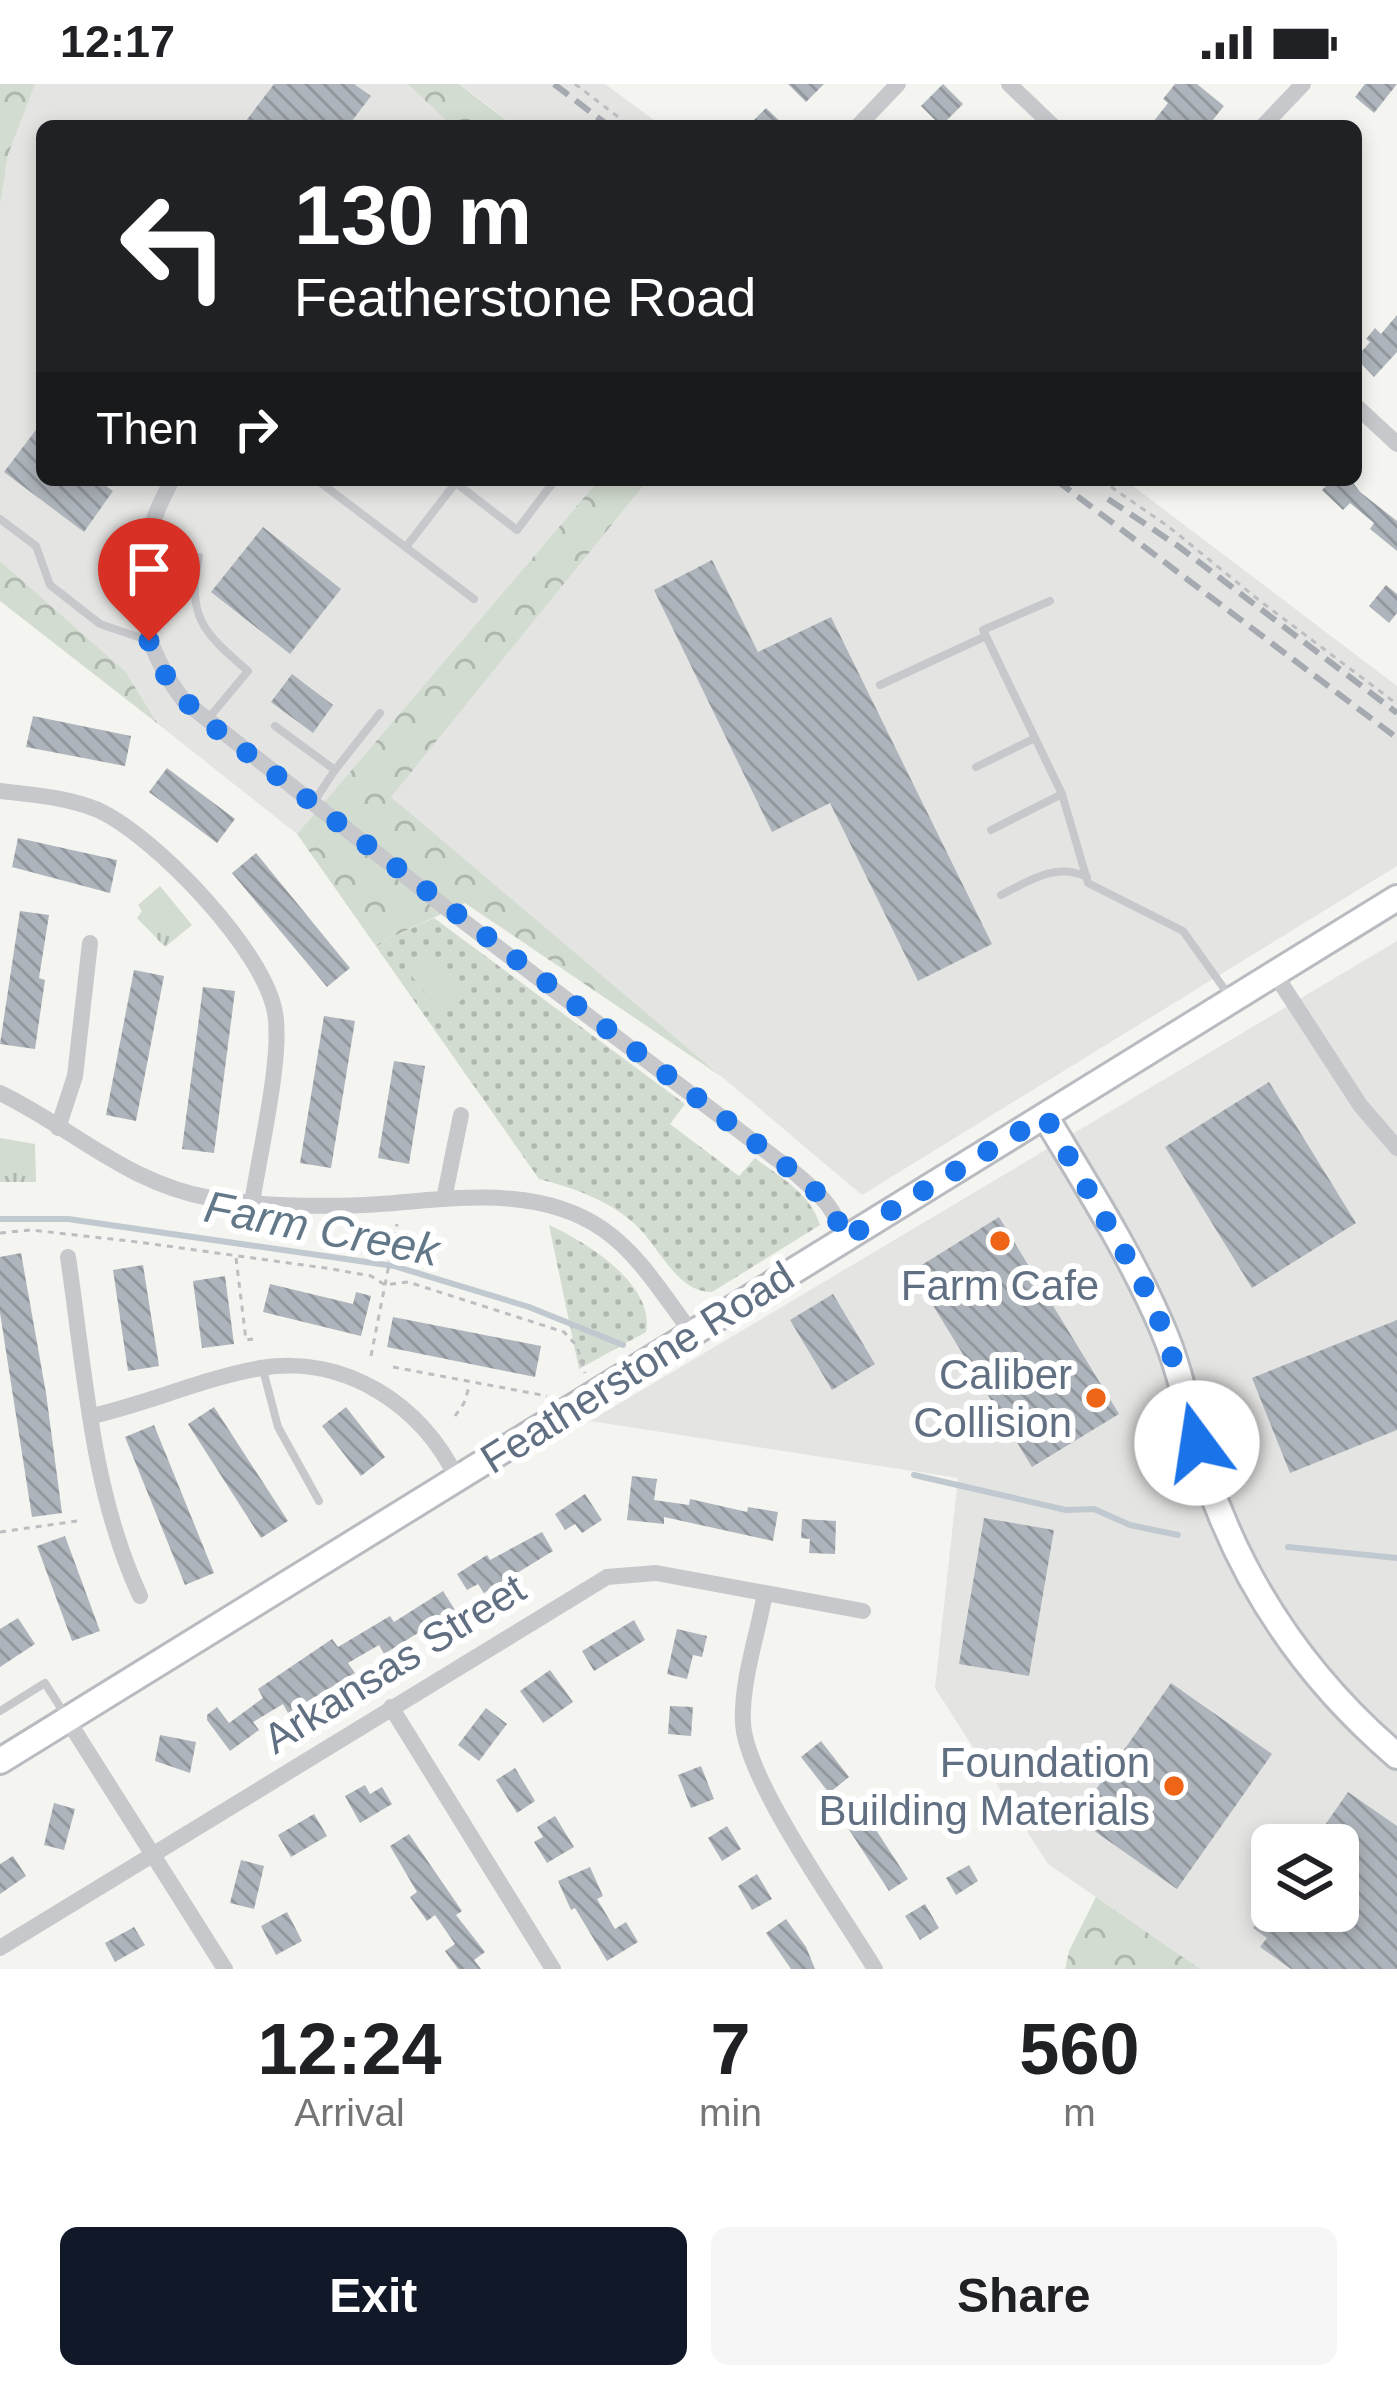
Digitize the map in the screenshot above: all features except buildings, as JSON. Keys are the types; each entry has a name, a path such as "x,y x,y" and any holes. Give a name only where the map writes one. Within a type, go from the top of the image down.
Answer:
{"street":[{"path":"864,120 898,84"},
{"path":"1009,84 1047,120"},
{"path":"1269,120 1303,84"},
{"path":"1362,410 1394,433"},
{"path":"169,486 144,555 141,608 149,641 168,680 206,722 795,1173 831,1204 843,1240"},
{"path":"0,791 79,803 139,836 201,894 258,969 272,995 277,1033 252,1203"},
{"name":"Featherstone Road","path":"0,1761 1397,898"},
{"path":"58,1128 75,1076 90,943"},
{"path":"1275,974 1360,1106 1397,1148"},
{"path":"0,1093 92,1151 166,1186 206,1197 348,1205 444,1199 545,1203 584,1217 617,1239 692,1334"},
{"path":"444,1199 461,1114"},
{"path":"1045,1116 1147,1292 1178,1373 1213,1493 1256,1588 1311,1670 1397,1756"},
{"path":"68,1257 109,1515 140,1595"},
{"path":"92,1416 262,1368 306,1367 337,1373 387,1396 430,1434 457,1479"},
{"name":"Arkansas Street","path":"0,1948 608,1577 656,1573 862,1611"},
{"path":"765,1593 743,1713 747,1749 768,1793 875,1969"},
{"path":"391,1707 553,1969"},
{"path":"68,1719 225,1969"}],"lane":[{"path":"324,486 474,598"},
{"path":"406,547 451,486"},
{"path":"461,486 517,530 550,486"},
{"path":"0,519 36,546 50,585 100,624 149,641"},
{"path":"199,557 192,592 199,621 248,670 206,722"},
{"path":"1050,602 983,630 1062,794 1088,883 1183,931 1232,1000"},
{"path":"880,685 986,636"},
{"path":"313,804 380,713"},
{"path":"275,726 335,770"},
{"path":"976,767 1036,738"},
{"path":"991,830 1062,794"},
{"path":"1001,895 1051,871 1073,870 1087,878"},
{"path":"262,1368 278,1426 319,1501"},
{"path":"0,1711 45,1683 68,1719"}],"path":[{"path":"575,84 622,120"},
{"path":"1110,486 1169,526 1260,602 1397,704"},
{"path":"371,1356 397,1224"},
{"path":"0,1233 55,1233 408,1282 560,1330 575,1342 584,1373"},
{"path":"236,1257 246,1340 253,1339"},
{"path":"393,1367 547,1396"},
{"path":"454,1417 470,1382"},
{"path":"0,1532 77,1521"}],"shaded area":[{"path":"35,84 408,84 446,120 36,120 36,486 594,486 297,834 158,724 125,671 0,561 0,206 8,155"},
{"path":"460,84 605,84 654,120 507,120"},
{"path":"643,486 1133,486 1397,686 1397,866 862,1195 390,797"},
{"path":"1397,941 1397,1969 1200,1969 1048,1864 935,1688 958,1478 590,1421"}],"green space":[{"path":"0,84 35,84 8,155 0,206"},
{"path":"408,84 459,84 506,120 446,120"},
{"path":"594,486 643,486 391,797 722,1077 465,903 375,945 297,834"},
{"path":"0,561 125,671 158,724 0,601"},
{"path":"160,886 192,925 165,947 137,918 142,911 138,905"},
{"path":"434,918 685,1104 670,1124 739,1176 755,1158 802,1195 820,1225 712,1292 679,1277 644,1233 614,1208 539,1179 375,945"},
{"path":"432,953 467,995 444,1015 409,973"},
{"path":"0,1138 35,1144 36,1182 0,1182"},
{"path":"549,1225 615,1267 640,1297 646,1314 646,1332 579,1369"},
{"path":"1096,1897 1200,1969 1065,1969"}],"waterway":[{"name":"Farm Creek","path":"0,1219 68,1219 394,1266 529,1307 623,1345"},
{"name":"Farm Creek","path":"914,1475 1066,1510 1094,1509 1130,1525 1178,1535"},
{"name":"Farm Creek","path":"1288,1547 1397,1558"}],"railway":[{"path":"554,84 601,120"},
{"path":"1064,486 1397,738"},
{"path":"1108,499 1178,546 1397,713"}],"place":[{"name":"Farm Cafe","path":"1000,1241"},
{"name":"Caliber Collision","path":"1096,1398"},
{"name":"Foundation Building Materials","path":"1174,1786"}],"route":[{"path":"149,641 168,680 199,716 795,1173 831,1204 843,1240 1045,1116 1147,1292 1166,1336 1197,1443"}]}
